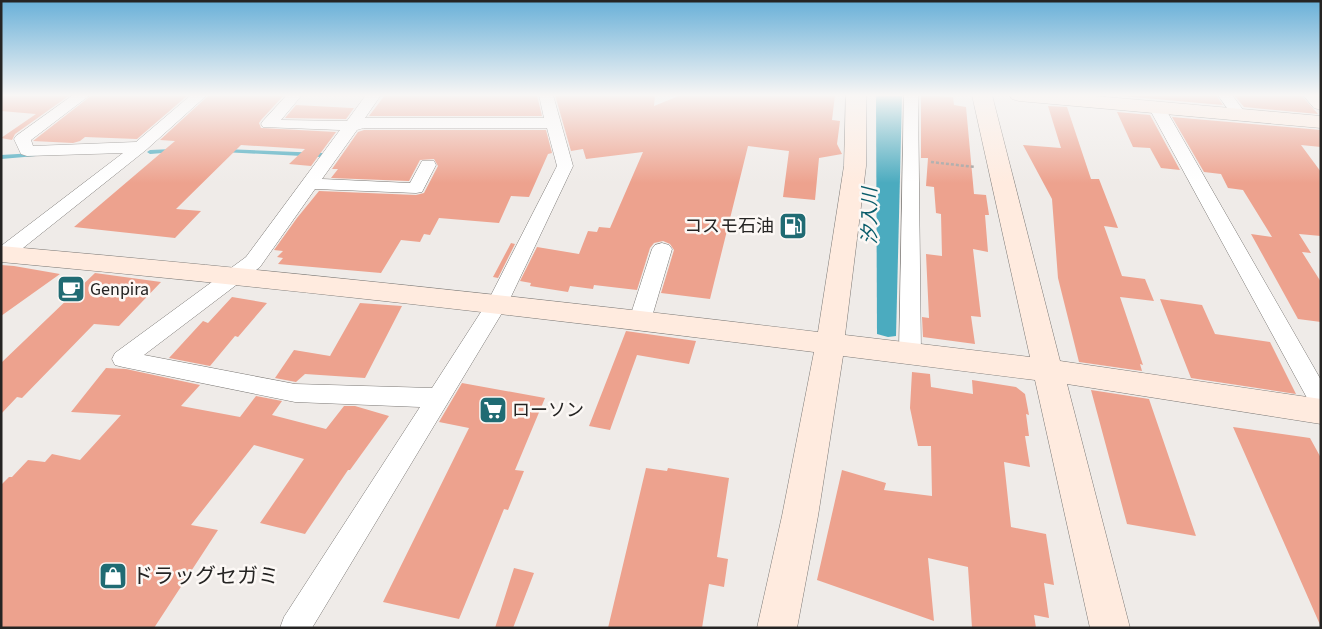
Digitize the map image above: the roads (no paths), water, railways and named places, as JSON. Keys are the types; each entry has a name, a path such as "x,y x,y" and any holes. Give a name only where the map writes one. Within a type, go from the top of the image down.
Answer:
{"street":[{"path":"42,124 22,139 27,151 140,147"},
{"path":"2,254 140,147 166,124"},
{"path":"284,124 353,126 358,124"},
{"path":"295,628 498,303 565,166 554,124"},
{"path":"777,628 800,516 830,344 855,166 856,124"},
{"path":"910,355 911,124"},
{"path":"989,124 1110,628"},
{"path":"1166,124 1321,402"},
{"path":"353,126 253,262 123,359 295,393 439,398"},
{"path":"310,184 416,188 428,165"},
{"path":"640,320 662,249"},
{"path":"2,254 236,275 640,320 910,355 1047,370 1321,412"}],"water":[{"path":"876,124 901,124 896,336 888,337 877,334"}],"waterway":[{"path":"150,152 173,151"},
{"path":"225,151 322,155"},
{"path":"1,157 34,155"}],"place":[{"name":"コスモ石油","path":"793,226"},
{"name":"Genpira","path":"71,289"},
{"name":"ローソン","path":"493,410"},
{"name":"ドラッグセガミ","path":"113,576"}],"water label":[{"name":"汐入川","path":"870,216"}]}
